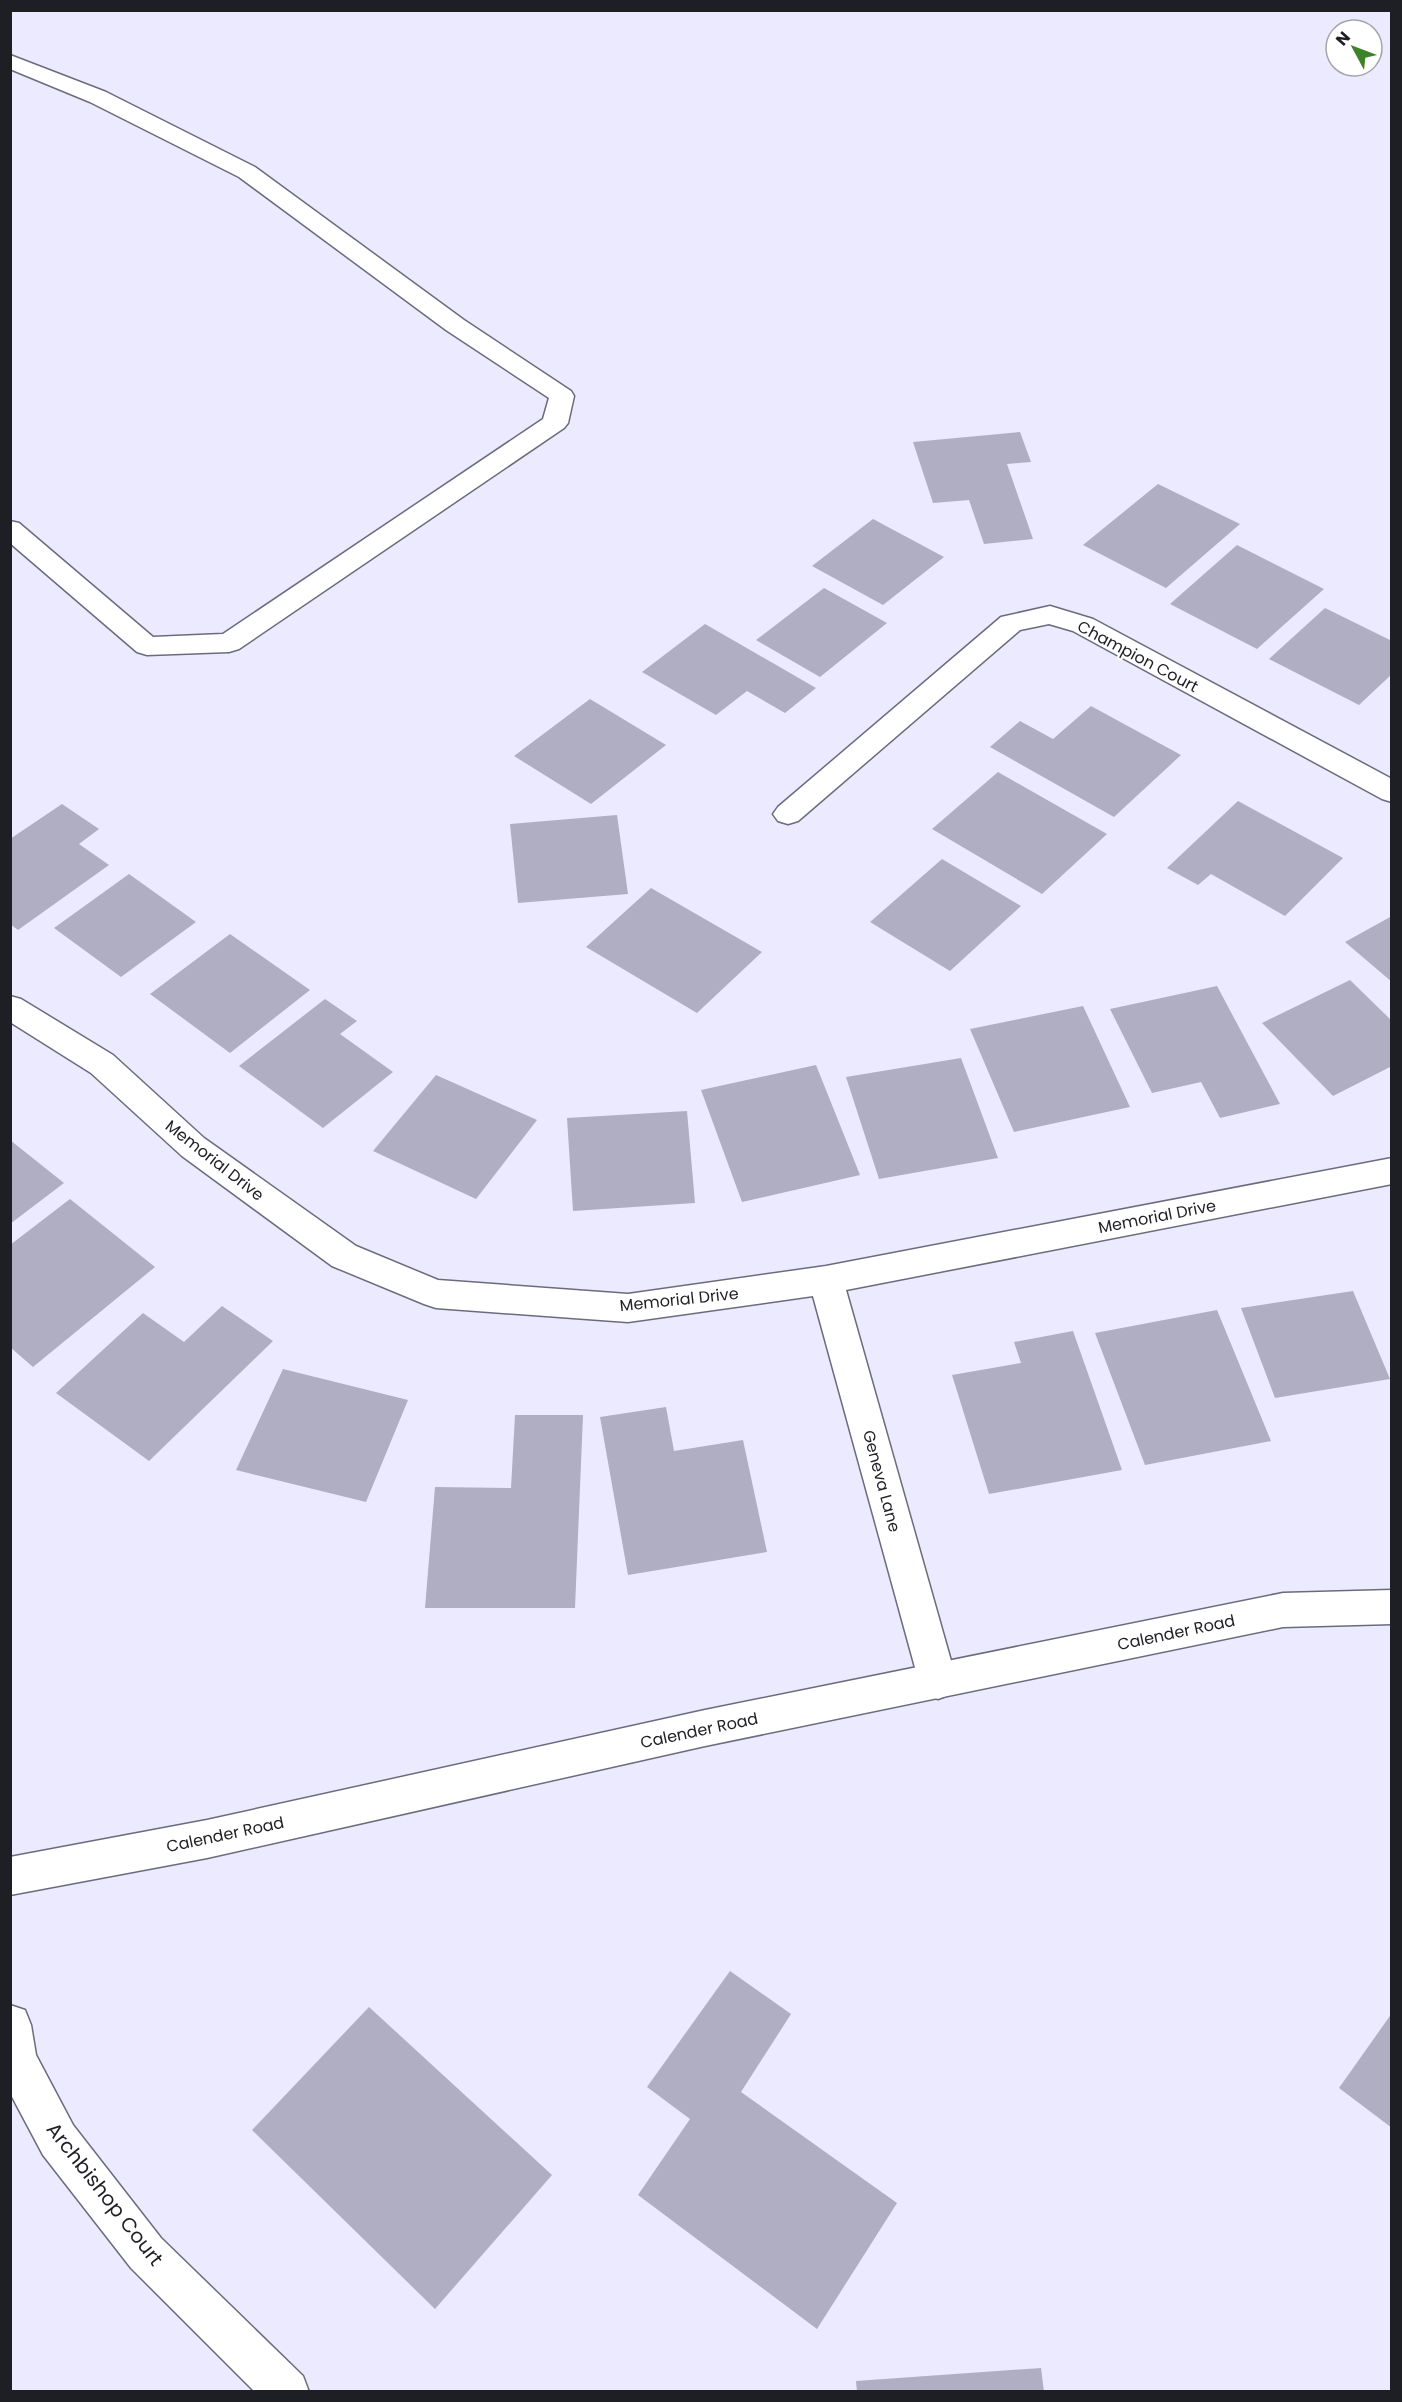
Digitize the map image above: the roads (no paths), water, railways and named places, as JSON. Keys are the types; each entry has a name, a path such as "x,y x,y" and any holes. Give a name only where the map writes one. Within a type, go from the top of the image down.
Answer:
{"street":[{"path":"10,61 98,97 247,172 455,325 562,396 555,423 229,643 147,646 10,529"},
{"name":"Champion Court","path":"788,814 1011,622 1050,615 1083,625 1392,792"},
{"name":"Memorial Drive","path":"10,1007 102,1064 193,1147 344,1256 436,1294 628,1308 826,1280 1392,1171"},
{"name":"Geneva Lane","path":"826,1280 938,1682"},
{"name":"Calender Road","path":"10,1876 207,1839 705,1728 1283,1610 1392,1607"},
{"name":"Archbishop Court","path":"10,2025 16,2060 58,2140 146,2253 287,2391"}]}
